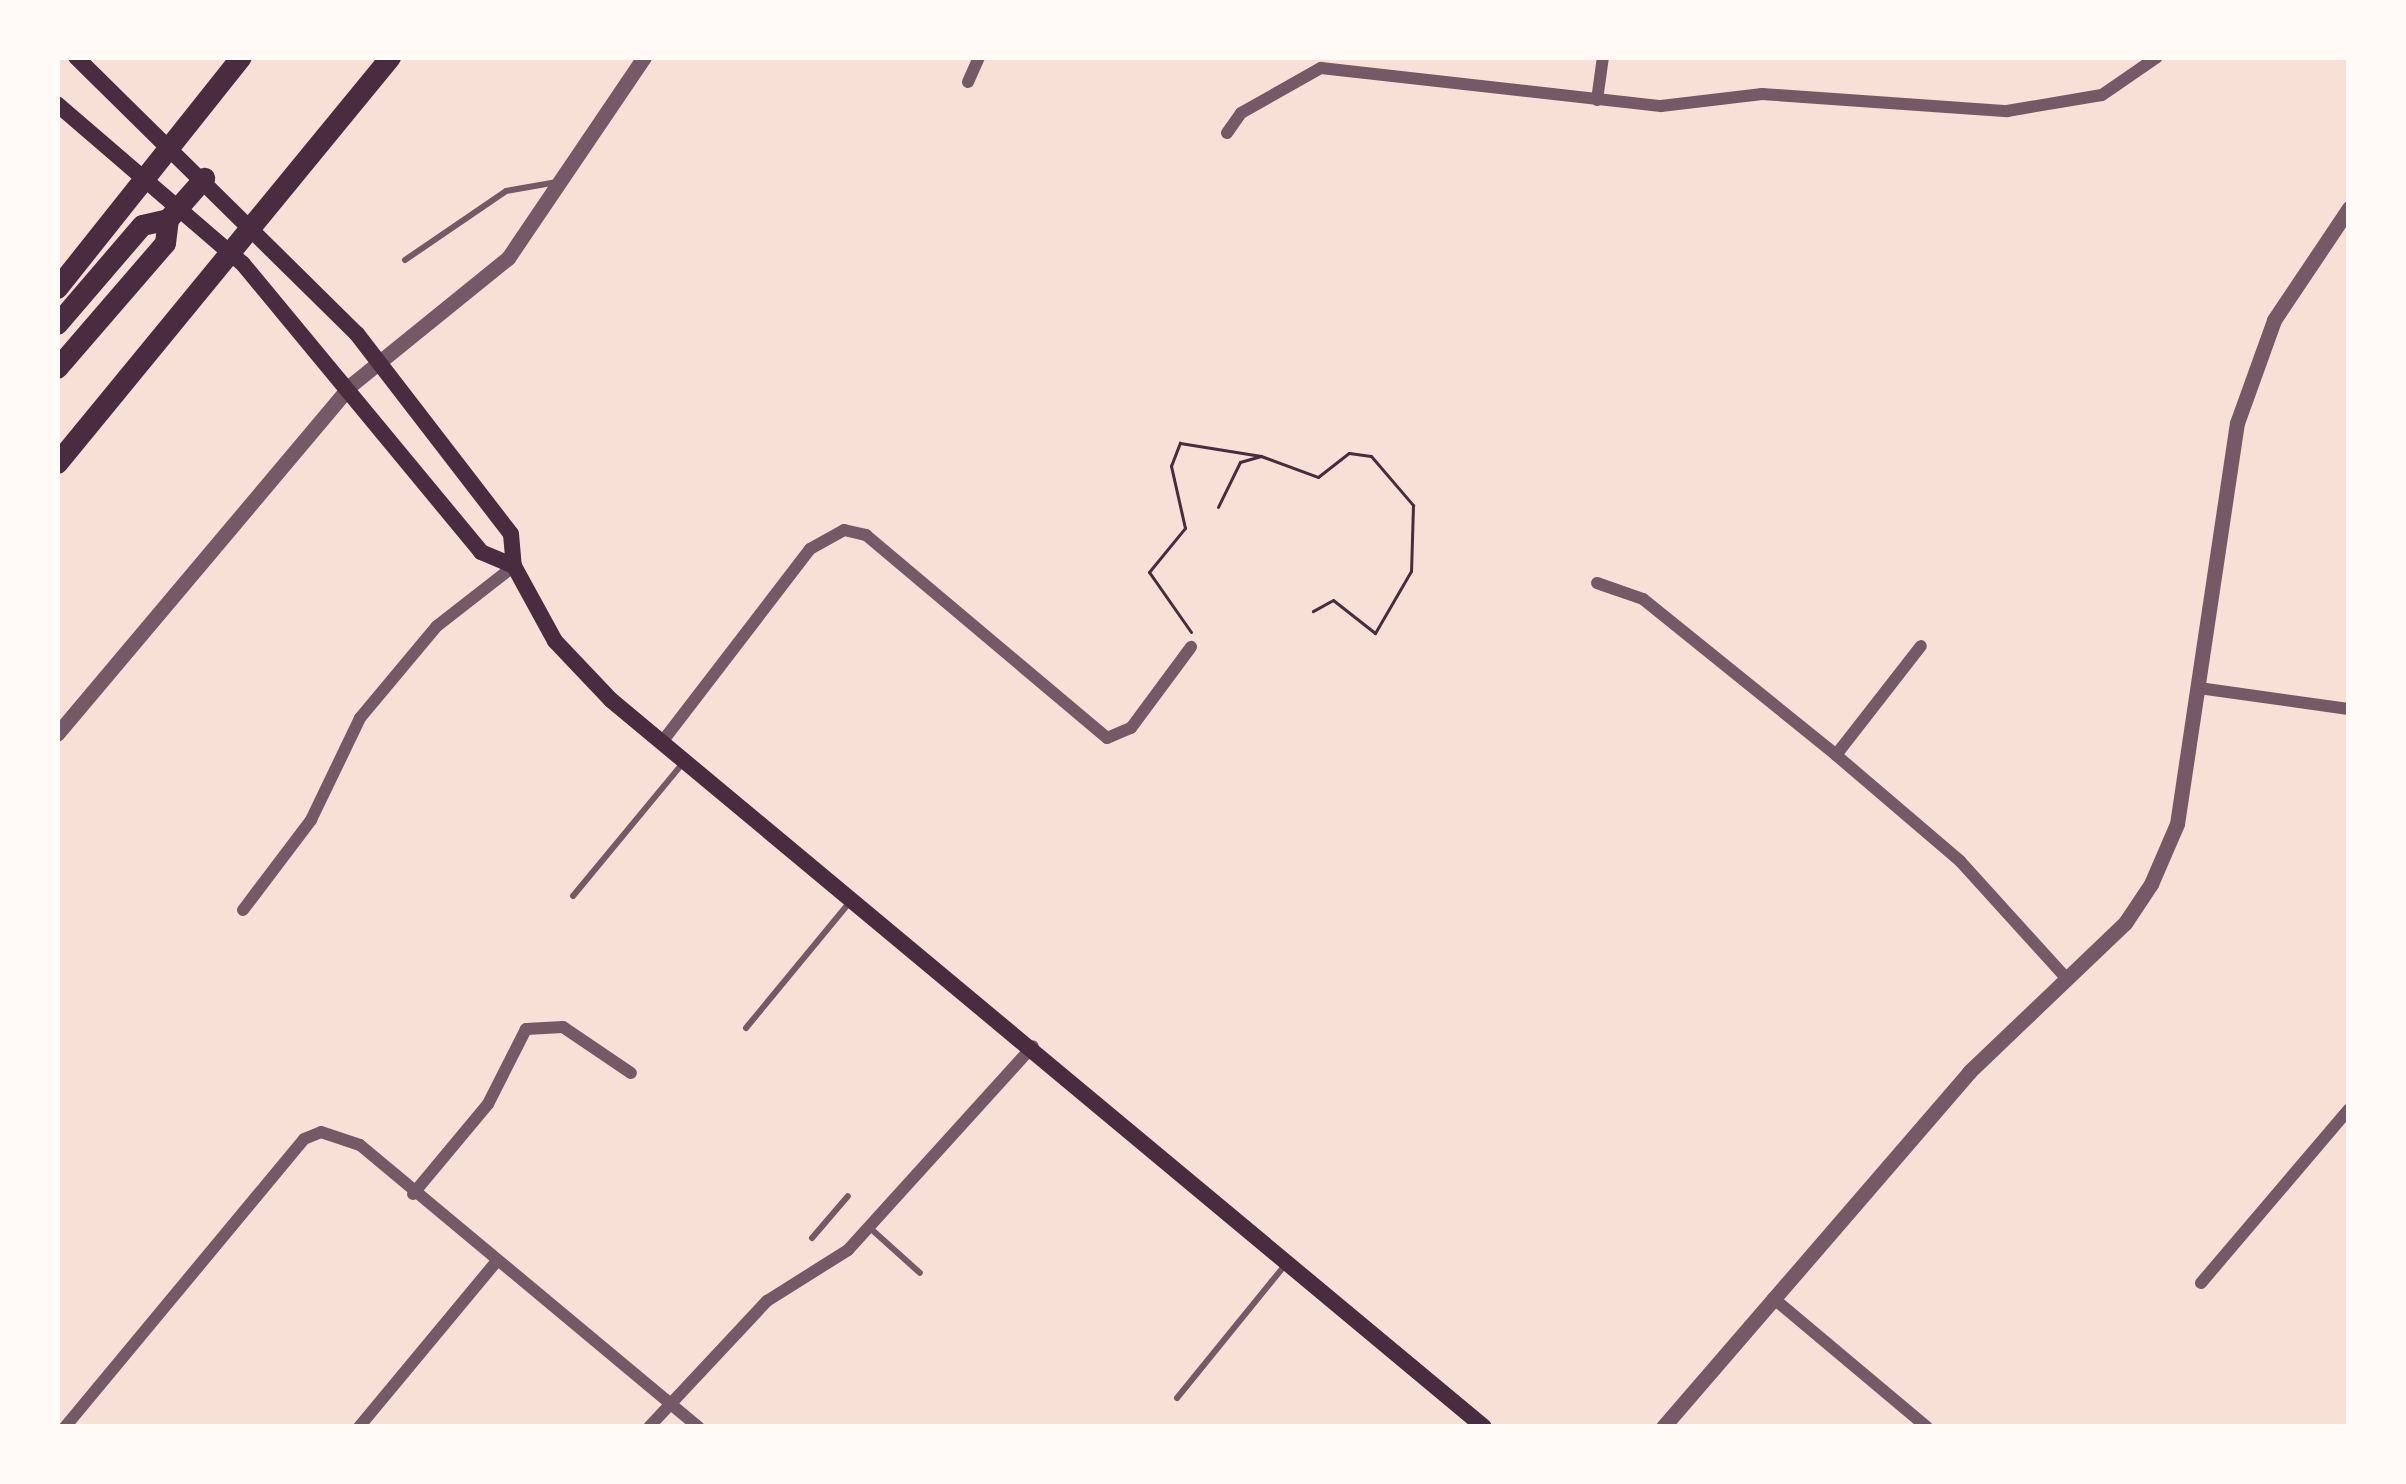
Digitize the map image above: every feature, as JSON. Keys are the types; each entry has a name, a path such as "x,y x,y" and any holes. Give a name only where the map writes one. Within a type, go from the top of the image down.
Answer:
{"highway":[{"path":"57,288 241,57"},
{"path":"57,463 390,57"},
{"path":"57,324 142,225 172,213 204,178"},
{"path":"57,368 165,243 172,213"}],"main road":[{"path":"76,57 288,257 379,364 511,534 514,566 555,641 662,742 1033,1046 1484,1427"},
{"path":"57,104 172,213 259,280 351,385 481,552 514,566"}],"street":[{"path":"57,734 351,385 478,290 561,182 644,57"},
{"path":"968,82 979,57"},
{"path":"1597,100 1603,57"},
{"path":"1227,133 1241,113 1321,68 1661,106 1762,94 2042,109 2102,95 2157,57"},
{"path":"1663,1427 1969,1072 2125,923 2165,856 2255,362 2299,274 2349,208"},
{"path":"662,742 811,549 844,530 866,535 1107,738 1131,728 1196,645"},
{"path":"243,910 311,820 360,718 437,626 514,566"},
{"path":"1597,583 1643,599 1836,755 1960,861 2067,980"},
{"path":"1836,755 1921,646"},
{"path":"2199,688 2349,709"},
{"path":"413,1194 488,1104 526,1029 562,1027 631,1073"},
{"path":"649,1427 767,1301 869,1227 1033,1046"},
{"path":"2201,1283 2349,1109"},
{"path":"65,1427 304,1139 340,1134 699,1427"},
{"path":"359,1427 497,1261"},
{"path":"1773,1298 1927,1427"}],"lane":[{"path":"405,260 506,190 561,182"},
{"path":"573,896 685,760"},
{"path":"746,1028 852,900"},
{"path":"812,1238 848,1196"},
{"path":"869,1227 920,1273"},
{"path":"1177,1398 1287,1262"}],"path":[{"path":"1196,645 1165,608 1149,572 1185,528 1171,451 1196,439 1318,477 1349,453 1371,457 1413,505 1411,571 1375,633 1333,600 1313,610"},
{"path":"1218,508 1240,462 1262,456"}]}
